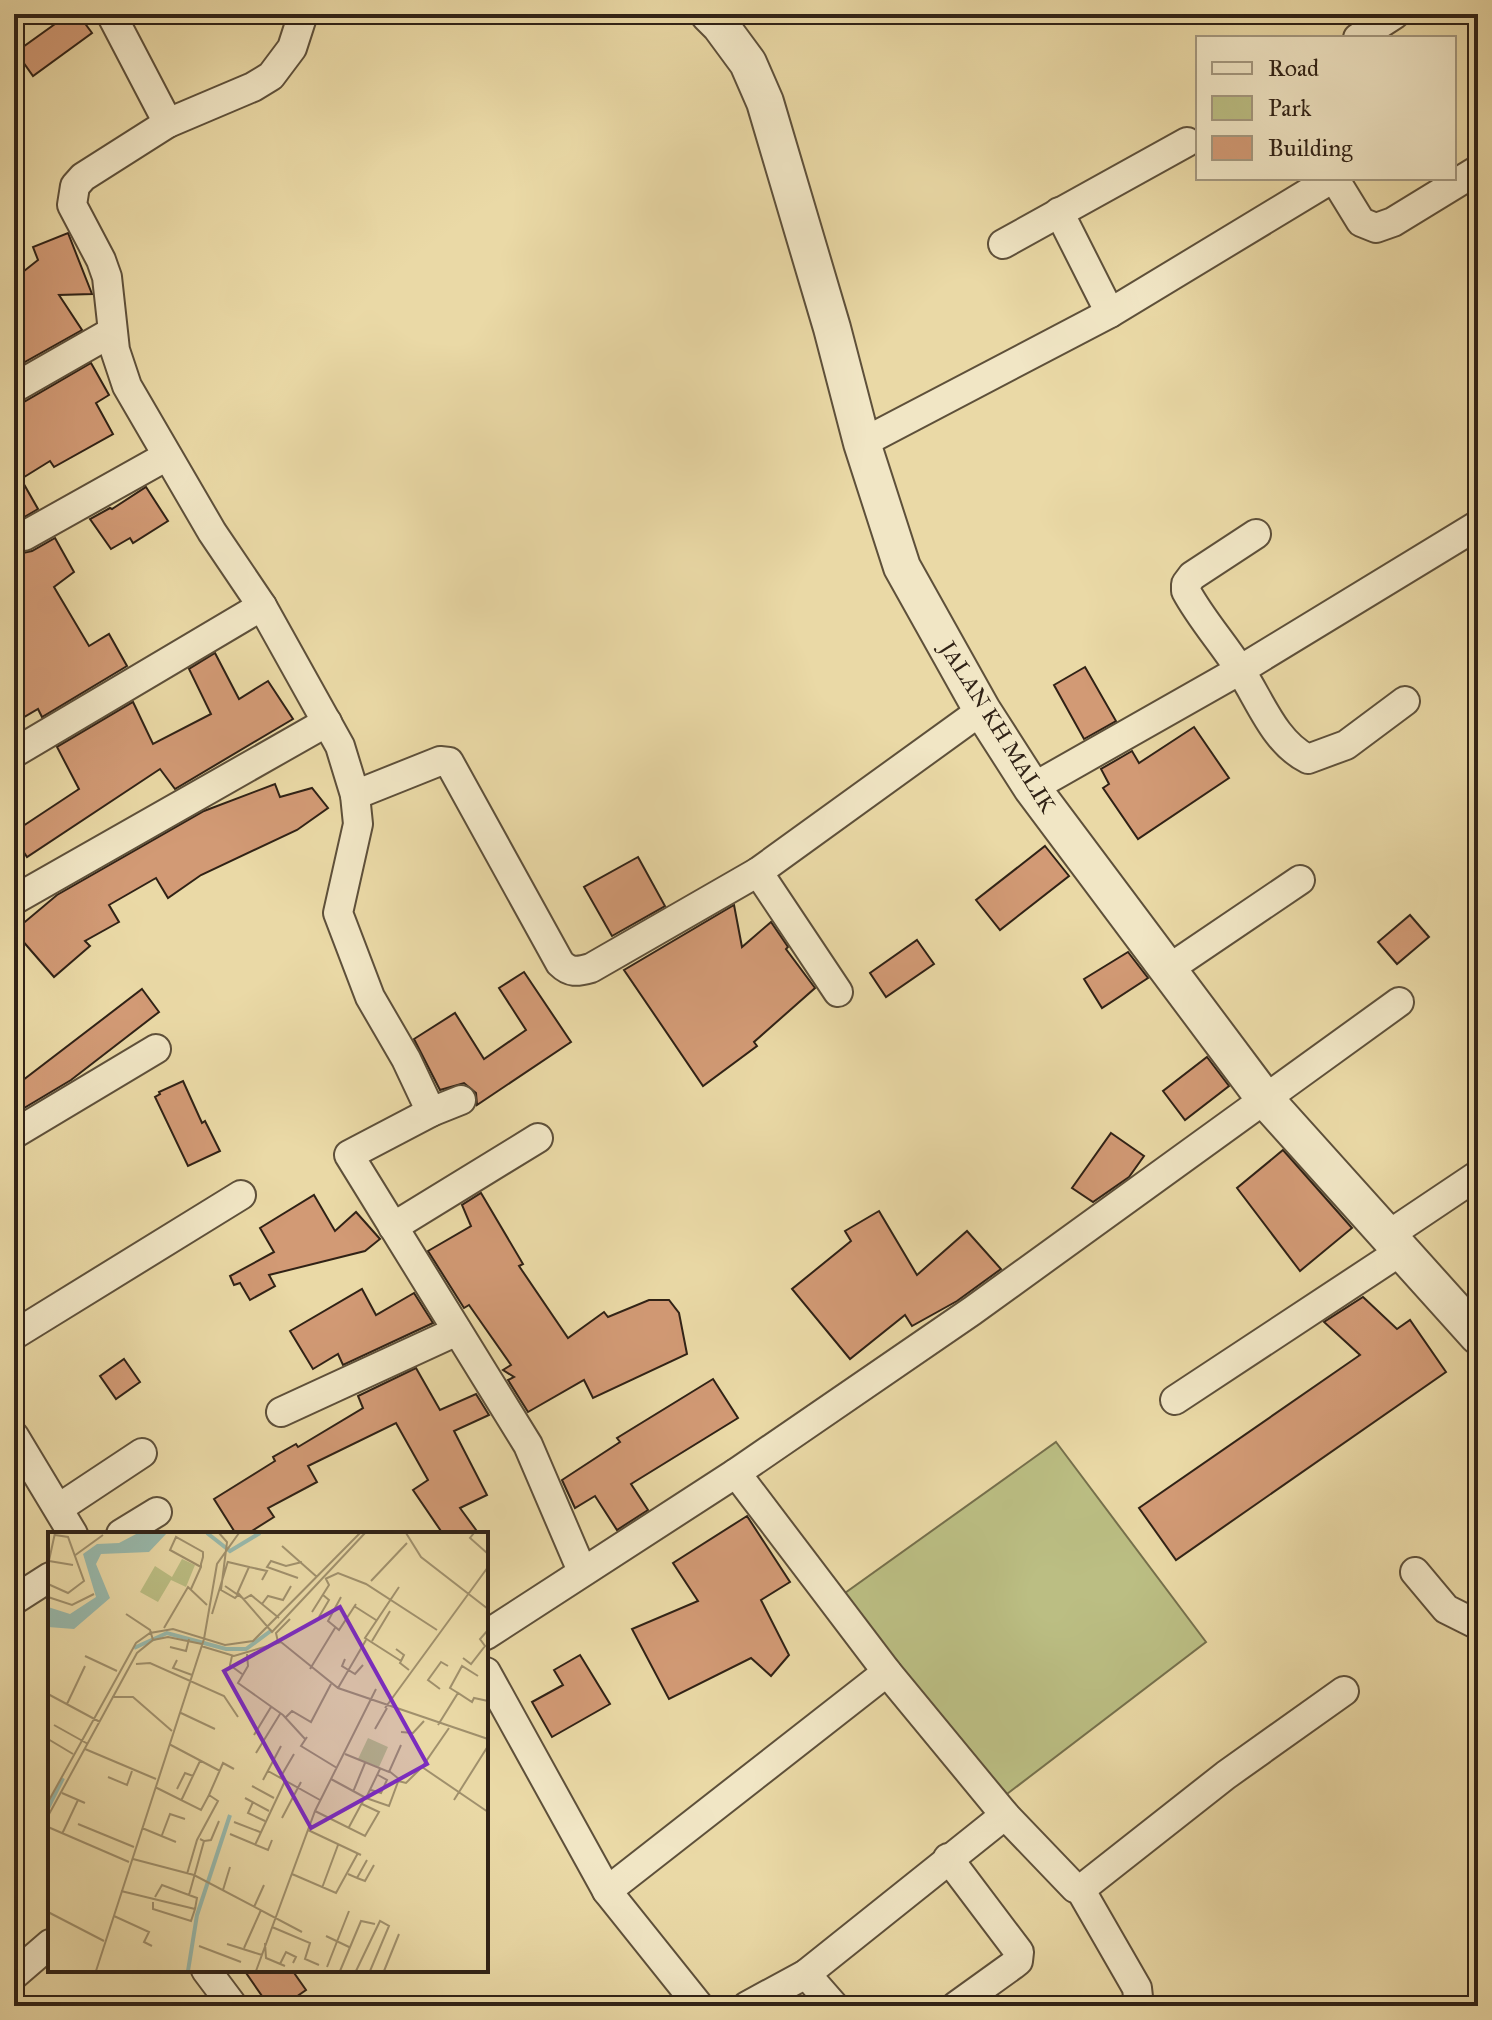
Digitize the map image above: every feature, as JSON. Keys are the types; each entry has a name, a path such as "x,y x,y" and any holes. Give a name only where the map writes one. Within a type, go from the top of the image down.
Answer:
{"street":[{"path":"111,14 168,123"},
{"path":"303,14 292,48 271,76 253,87 168,123 83,177 75,186 72,196 79,221 107,277 112,332 127,386 212,532 262,606 340,746 355,795 358,824 338,913 370,997 406,1059 431,1112"},
{"name":"JALAN KH MALIK","path":"709,14 748,63 765,102 832,328 862,443 902,567 982,710 1032,788 1264,1098 1478,1336"},
{"path":"1361,36 1395,14"},
{"path":"1003,244 1187,142"},
{"path":"1334,180 1361,222 1376,228 1393,222 1478,170"},
{"path":"862,443 1110,313 1330,180"},
{"path":"1059,212 1110,313"},
{"path":"14,388 112,332"},
{"path":"24,536 167,456"},
{"path":"1032,788 1240,670 1478,525"},
{"path":"1256,534 1192,576 1186,584 1186,591 1282,739 1296,753 1308,759 1346,745 1405,701"},
{"path":"14,753 262,606"},
{"path":"355,795 440,761 451,763 560,963 574,972 591,968 758,872 982,710"},
{"path":"14,900 327,722"},
{"path":"758,872 838,992"},
{"path":"1167,970 1300,880"},
{"path":"488,1634 736,1473 972,1311 1399,1002"},
{"path":"14,1134 156,1049"},
{"path":"461,1100 431,1112 349,1155 528,1445 582,1571"},
{"path":"393,1227 538,1138"},
{"path":"1175,1400 1394,1244 1478,1175"},
{"path":"14,1335 241,1195"},
{"path":"281,1412 457,1331"},
{"path":"14,1436 72,1532"},
{"path":"59,1508 142,1453"},
{"path":"736,1473 887,1672 1005,1815 1072,1885 1080,1889 1137,1988 1139,2006"},
{"path":"124,1532 157,1512"},
{"path":"1415,1572 1446,1609 1478,1625"},
{"path":"14,1600 48,1578"},
{"path":"607,1891 887,1672"},
{"path":"488,1676 607,1891 699,2006"},
{"path":"1080,1889 1226,1775 1344,1691"},
{"path":"747,2006 806,1974 1005,1815"},
{"path":"948,1858 1019,1952 1018,1961 956,2006"},
{"path":"14,1975 48,1946"},
{"path":"208,1972 233,2006"},
{"path":"806,1974 834,2006"}],"green space":[{"path":"1056,1442 1206,1642 1007,1794 941,1721 845,1593"}],"building":[{"path":"69,14 78,14 92,33 33,76 16,52"},
{"path":"68,233 92,294 59,295 82,330 14,368 14,279 38,260 33,247"},
{"path":"91,363 109,395 96,403 113,434 54,467 50,461 21,479 38,509 14,523 14,405"},
{"path":"146,487 168,521 133,543 130,538 111,549 90,519"},
{"path":"55,538 74,572 54,587 89,646 109,634 127,666 42,717 38,709 14,723 14,549 23,553 32,551"},
{"path":"215,653 239,699 268,681 293,719 175,789 160,769 27,857 14,832 79,789 57,747 133,702 153,744 211,714 189,669"},
{"path":"1085,667 1116,721 1084,739 1054,685"},
{"path":"1194,727 1229,778 1138,839 1103,788 1109,784 1101,769 1132,751 1139,763"},
{"path":"275,784 280,797 312,788 328,808 297,830 201,875 168,898 156,878 109,905 119,922 85,941 90,946 54,977 14,931 57,895 204,811"},
{"path":"1045,846 1069,876 1000,930 976,900"},
{"path":"638,857 665,906 612,936 584,887"},
{"path":"734,905 742,947 771,922 788,947 786,949 815,988 754,1042 757,1046 703,1086 624,970"},
{"path":"1410,915 1429,937 1397,964 1378,942"},
{"path":"917,940 934,964 886,997 870,973"},
{"path":"1128,952 1148,978 1102,1008 1084,979"},
{"path":"524,972 571,1042 477,1105 476,1093 464,1083 440,1090 414,1039 455,1013 484,1059 526,1030 499,988"},
{"path":"142,989 159,1012 71,1080 14,1114 14,1087"},
{"path":"1207,1057 1229,1086 1185,1120 1163,1091"},
{"path":"183,1081 202,1123 205,1121 220,1151 188,1166 155,1097"},
{"path":"1111,1133 1144,1156 1129,1177 1093,1202 1072,1188"},
{"path":"1283,1150 1352,1228 1300,1271 1237,1188"},
{"path":"481,1193 523,1264 519,1266 568,1338 604,1312 608,1317 649,1300 669,1300 679,1313 687,1354 593,1398 584,1380 528,1412 508,1380 514,1377 503,1370 511,1365 469,1305 464,1308 428,1251 471,1226 462,1205"},
{"path":"314,1195 335,1231 356,1212 380,1239 365,1251 269,1275 275,1286 250,1300 240,1283 234,1285 230,1276 274,1252 260,1228"},
{"path":"879,1211 917,1275 967,1231 1001,1269 957,1301 912,1326 905,1315 850,1359 792,1289 851,1241 845,1231"},
{"path":"362,1289 376,1315 414,1293 433,1323 343,1365 338,1354 313,1369 290,1331"},
{"path":"1363,1297 1397,1329 1410,1320 1446,1372 1176,1560 1139,1508 1360,1355 1324,1322"},
{"path":"124,1359 140,1382 116,1399 100,1376"},
{"path":"416,1368 440,1410 476,1394 489,1415 454,1431 487,1495 460,1508 478,1532 442,1532 413,1490 428,1480 396,1423 308,1466 317,1482 268,1508 274,1517 250,1532 235,1532 214,1499 275,1461 273,1457 296,1444 298,1447 363,1408 358,1396"},
{"path":"713,1379 738,1418 631,1484 648,1510 617,1530 595,1496 575,1508 562,1480 620,1442 617,1438"},
{"path":"747,1516 790,1582 761,1600 789,1655 771,1676 751,1658 669,1699 632,1629 698,1601 673,1563"},
{"path":"580,1655 610,1704 552,1737 532,1702 563,1685 554,1670"},
{"path":"245,1972 293,1972 306,1990 283,2006 269,2006"}]}
